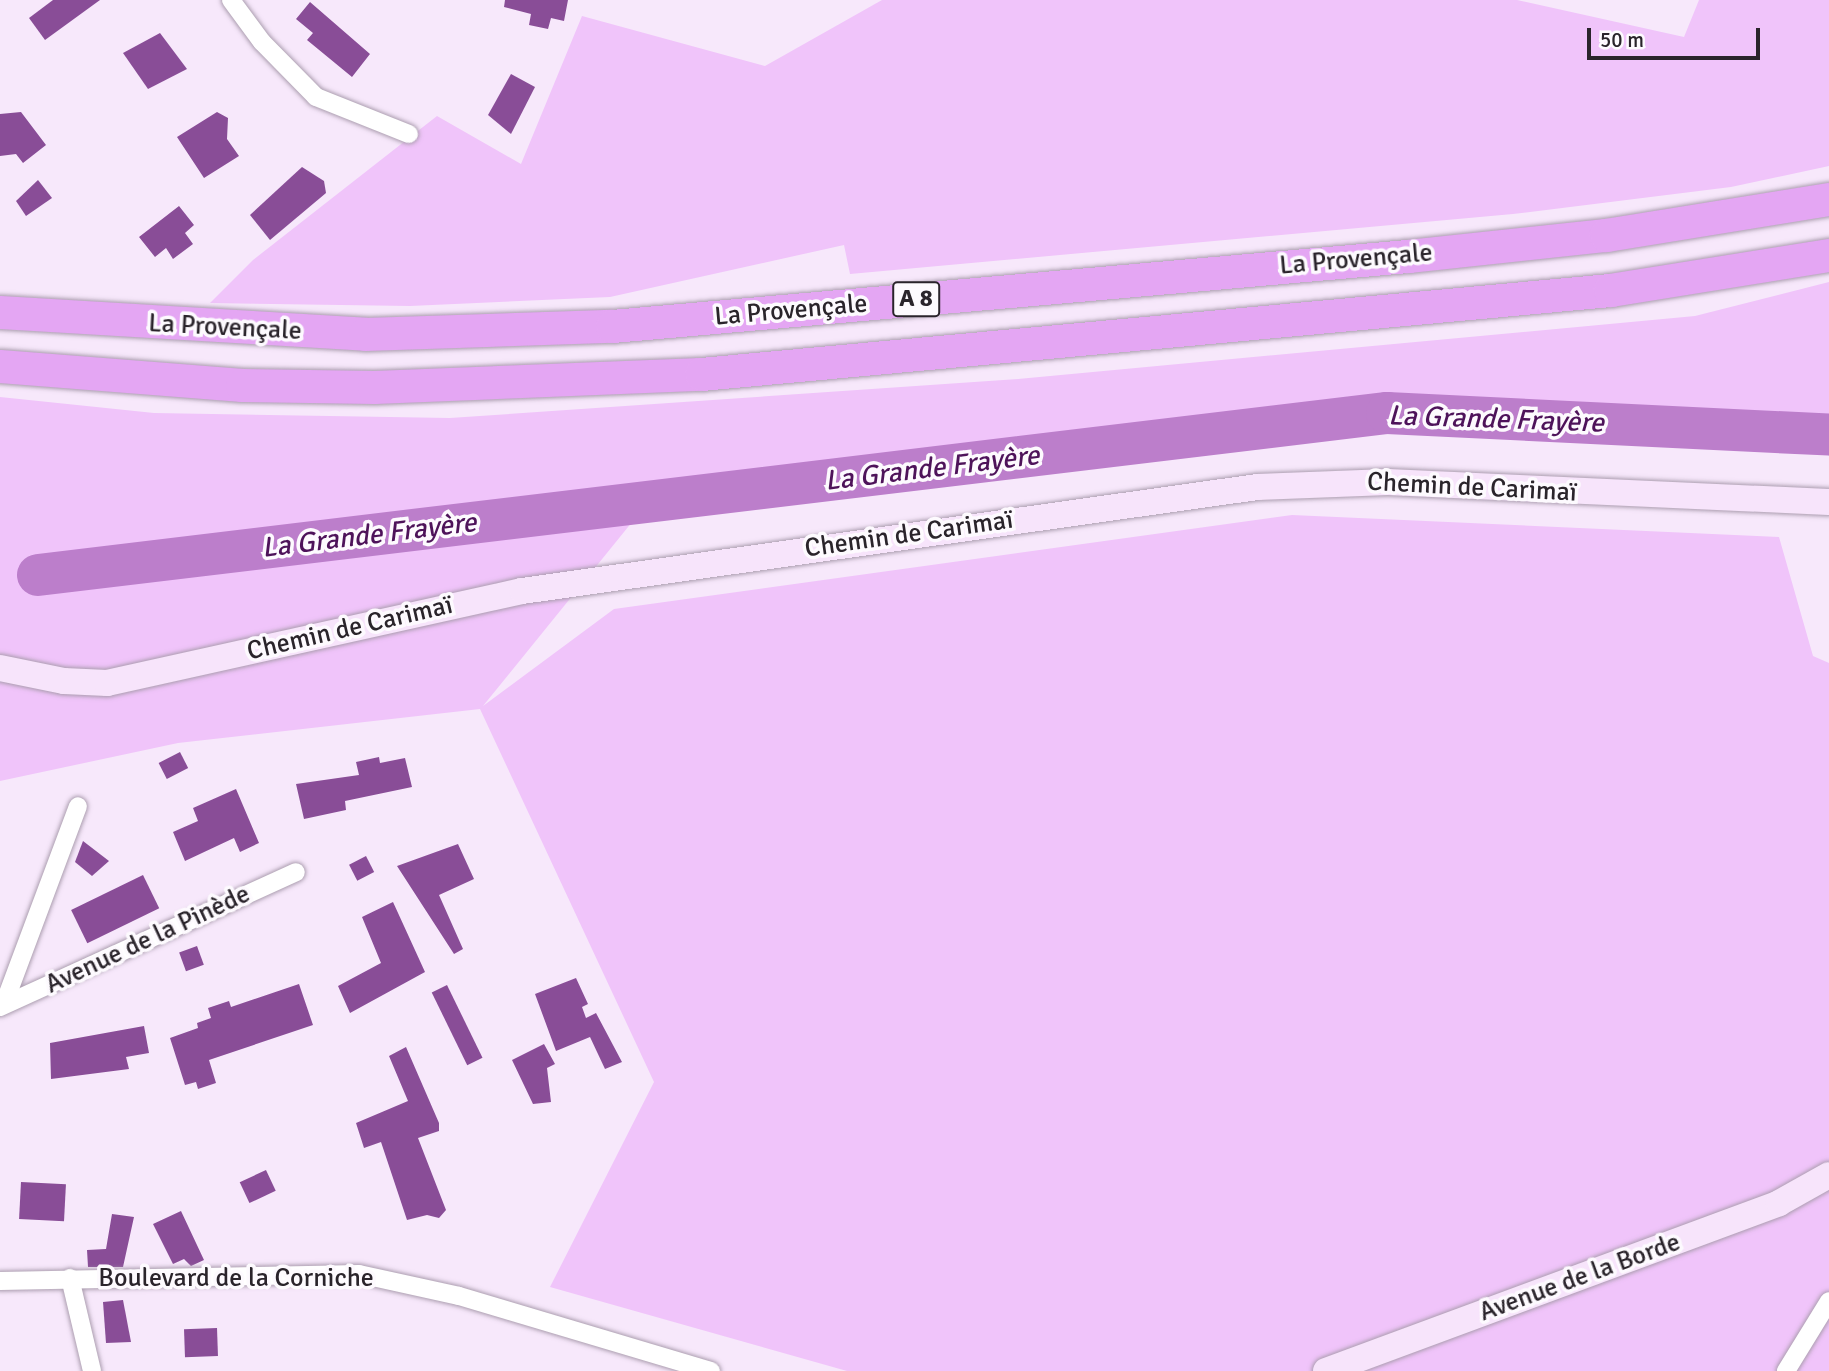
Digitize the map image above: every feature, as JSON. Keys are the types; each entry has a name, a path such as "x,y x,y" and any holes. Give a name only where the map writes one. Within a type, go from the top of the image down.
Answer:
{"highway":[{"name":"La Provençale","path":"0,312 365,334 598,326 1408,256 1606,235 1829,199"},
{"name":"La Provençale","path":"0,366 229,384 374,387 701,374 1610,290 1829,255"}],"street":[{"path":"231,0 262,42 316,97 410,134"},
{"name":"Chemin de Carimaï","path":"0,668 64,681 107,683 522,591 1258,487 1415,483 1829,502"},
{"path":"2,1006 78,806"},
{"name":"Avenue de la Pinède","path":"2,1006 296,872"},
{"name":"Avenue de la Borde","path":"1326,1371 1767,1208 1829,1175"},
{"name":"Boulevard de la Corniche","path":"0,1281 359,1274 459,1296 711,1371"},
{"path":"70,1278 92,1371"},
{"path":"1786,1371 1829,1301"}],"shaded area":[{"path":"882,0 1517,0 1684,37 1699,0 1829,0 1829,166 1731,187 1513,214 850,274 844,245 610,297 410,306 210,303 253,260 437,116 521,164 582,16 765,66"},
{"path":"1829,282 1829,423 1337,405 658,490 483,706 614,609 1292,515 1779,537 1813,656 1829,663 1829,1371 847,1371 550,1287 654,1082 480,709 178,743 0,781 0,397 154,413 450,418 1018,379 1695,316"}],"building":[{"path":"53,0 100,0 45,40 29,18"},
{"path":"505,0 568,0 564,21 551,18 548,29 529,25 531,14 504,7"},
{"path":"310,2 370,54 352,77 307,40 313,33 296,19"},
{"path":"160,33 187,69 148,89 123,53"},
{"path":"511,74 535,87 511,134 488,115"},
{"path":"21,112 46,145 23,163 16,154 0,156 0,114"},
{"path":"217,112 228,118 227,139 239,156 204,178 177,137"},
{"path":"302,167 324,181 326,193 270,240 250,215"},
{"path":"38,180 52,198 26,216 16,201"},
{"path":"179,206 194,225 185,233 193,244 173,259 166,248 155,257 139,237"},
{"path":"180,752 188,768 167,779 159,763"},
{"path":"379,757 380,763 405,758 412,787 345,801 346,810 304,819 296,784 359,775 356,762"},
{"path":"236,789 259,843 240,852 234,838 185,861 173,832 198,821 193,808"},
{"path":"83,841 109,861 92,876 75,862"},
{"path":"458,844 474,879 439,895 463,949 454,954 397,866"},
{"path":"366,856 374,872 357,881 349,865"},
{"path":"143,875 159,908 87,943 71,910"},
{"path":"393,902 425,972 350,1013 338,986 381,963 362,917"},
{"path":"197,946 204,965 186,971 179,952"},
{"path":"576,978 588,1004 582,1007 586,1018 596,1013 622,1062 605,1069 590,1037 556,1051 535,994"},
{"path":"299,984 313,1025 209,1060 216,1083 198,1089 196,1082 185,1085 170,1038 198,1028 197,1023 211,1018 208,1008 229,1001 231,1007"},
{"path":"447,985 483,1058 467,1065 432,992"},
{"path":"144,1026 149,1053 126,1057 129,1069 51,1079 50,1043"},
{"path":"544,1044 555,1064 547,1068 551,1102 533,1104 512,1060"},
{"path":"406,1047 439,1123 439,1131 418,1138 446,1210 439,1218 427,1215 407,1220 381,1142 364,1148 356,1123 408,1101 389,1056"},
{"path":"266,1170 276,1191 249,1203 240,1182"},
{"path":"21,1182 66,1184 64,1221 19,1219"},
{"path":"181,1211 204,1260 191,1266 184,1259 173,1264 153,1224"},
{"path":"112,1214 134,1217 123,1267 88,1267 87,1250 106,1249"},
{"path":"123,1300 131,1342 106,1343 103,1302"},
{"path":"217,1328 218,1356 185,1357 184,1329"}],"waterway":[{"name":"La Grande Frayère","path":"38,575 1387,413 1829,435"}]}
